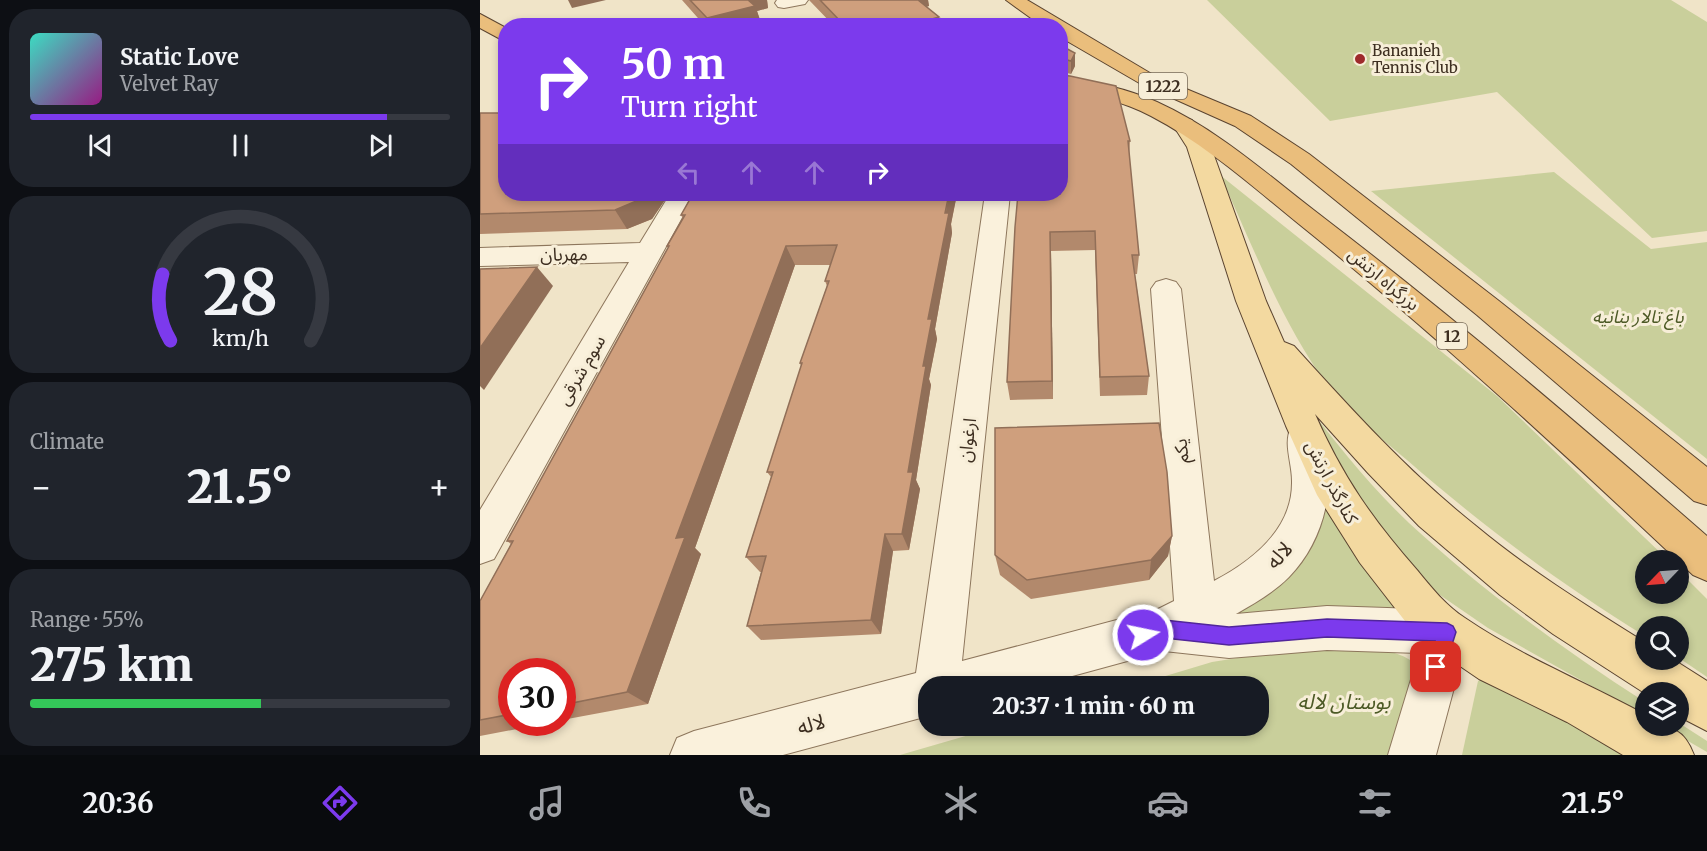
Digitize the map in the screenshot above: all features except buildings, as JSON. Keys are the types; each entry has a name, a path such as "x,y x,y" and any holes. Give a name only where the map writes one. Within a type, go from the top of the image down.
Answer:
{"highway":[{"path":"1015,0 1043,18"},
{"path":"480,20 498,31"},
{"name":"بزرگراه ارتش","path":"1068,37 1080,50 1118,64 1148,80 1197,115 1345,247 1523,395 1707,562"},
{"name":"1222","path":"1068,84 1107,91 1197,115"},
{"name":"بزرگراه ارتش","path":"1197,115 1243,121 1300,159 1488,308 1707,489"}],"main road":[{"name":"کنارگذر ارتش","path":"1197,115 1199,147 1261,328 1303,426 1336,495 1352,522 1397,579 1447,632 1495,663 1584,706 1670,755"},
{"path":"1261,328 1326,406 1430,510 1486,560 1564,616 1707,708"}],"street":[{"name":"سوم شرقی","path":"480,546 678,201"},
{"name":"ارغوان","path":"938,676 996,201"},
{"name":"مهربان","path":"480,256 648,252"},
{"name":"یکم","path":"1166,289 1180,622"},
{"name":"لاله","path":"990,676 1180,622 1250,585 1275,563 1293,541 1306,511 1311,482 1303,426"},
{"name":"لاله","path":"1180,622 1229,636 1327,628 1447,632"},
{"path":"1412,755 1447,632"},
{"name":"لاله","path":"694,755 918,696"}],"green space":[{"path":"1207,0 1671,0 1707,22 1707,231 1652,238 1497,92 1330,121"},
{"name":"باغ تالار بنانیه","path":"1554,172 1651,249 1707,242 1707,459 1371,191"},
{"path":"1220,175 1497,396 1658,550 1635,550 1635,604 1689,604 1689,581 1707,599 1707,677 1689,665 1689,616 1635,616 1635,630 1582,596 1523,553 1365,425 1336,397 1311,361 1269,283"},
{"path":"1302,399 1353,463 1409,523 1523,618 1635,695 1635,710 1488,628 1437,593 1378,529"},
{"path":"1324,508 1406,616 1335,607 1297,608 1213,618"},
{"name":"بوستان لاله","path":"1312,646 1354,647 1398,654 1420,668 1391,755 900,755 966,736 1269,736 1269,676 1166,676 1212,662"},
{"path":"1488,678 1630,755 1462,755 1478,681"},
{"path":"1689,729 1707,741 1707,752 1679,736 1689,736"}],"place":[{"name":"Bananieh Tennis Club","path":"1360,59"}],"route":[{"path":"1143,635 1164,629 1229,636 1327,628 1447,632 1436,667"}]}
